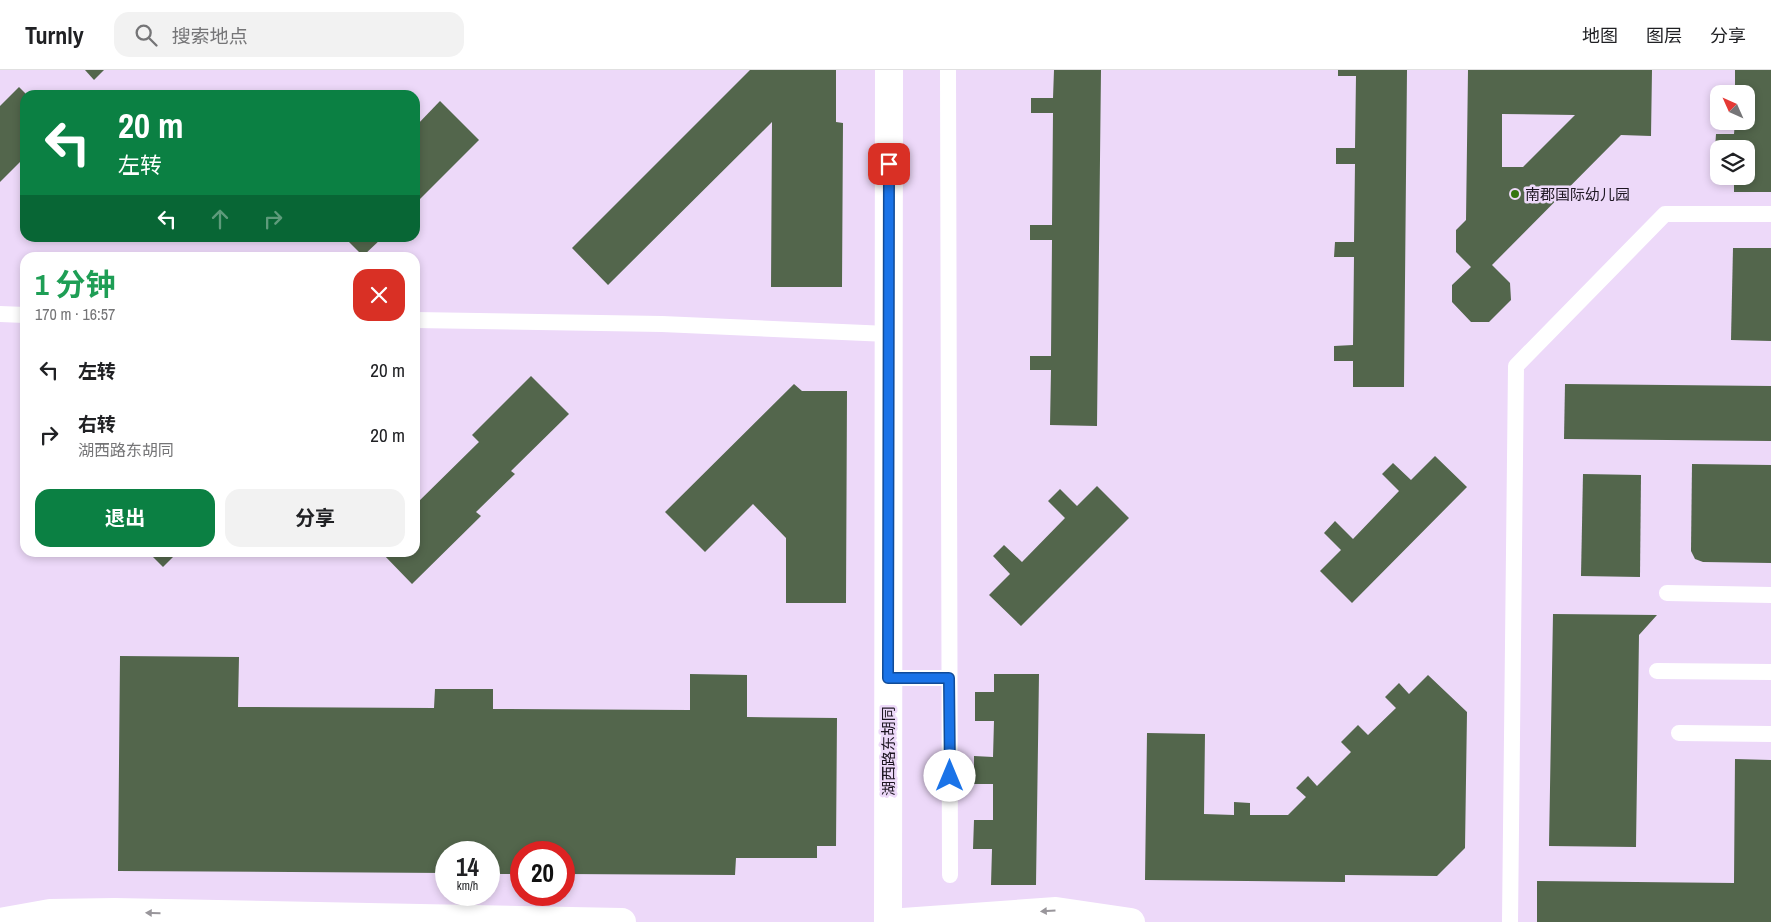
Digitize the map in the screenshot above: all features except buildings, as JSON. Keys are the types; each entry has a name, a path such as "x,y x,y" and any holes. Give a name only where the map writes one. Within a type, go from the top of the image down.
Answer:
{"street":[{"name":"湖西路东胡同","path":"888,922 889,70"},
{"path":"903,922 1056,911 1131,922"},
{"path":"0,922 50,913 116,912 622,922"}],"lane":[{"path":"948,70 950,875"},
{"path":"1510,922 1516,366 1665,214 1771,214"},
{"path":"0,314 20,315"},
{"path":"420,320 662,324 888,334"},
{"path":"1667,593 1771,595"},
{"path":"1657,671 1771,672"},
{"path":"888,678 949,678"},
{"path":"1679,733 1771,734"}],"place":[{"name":"南郡国际幼儿园","path":"1515,194"}],"route":[{"path":"889,164 888,678 949,678 950,776"}]}
